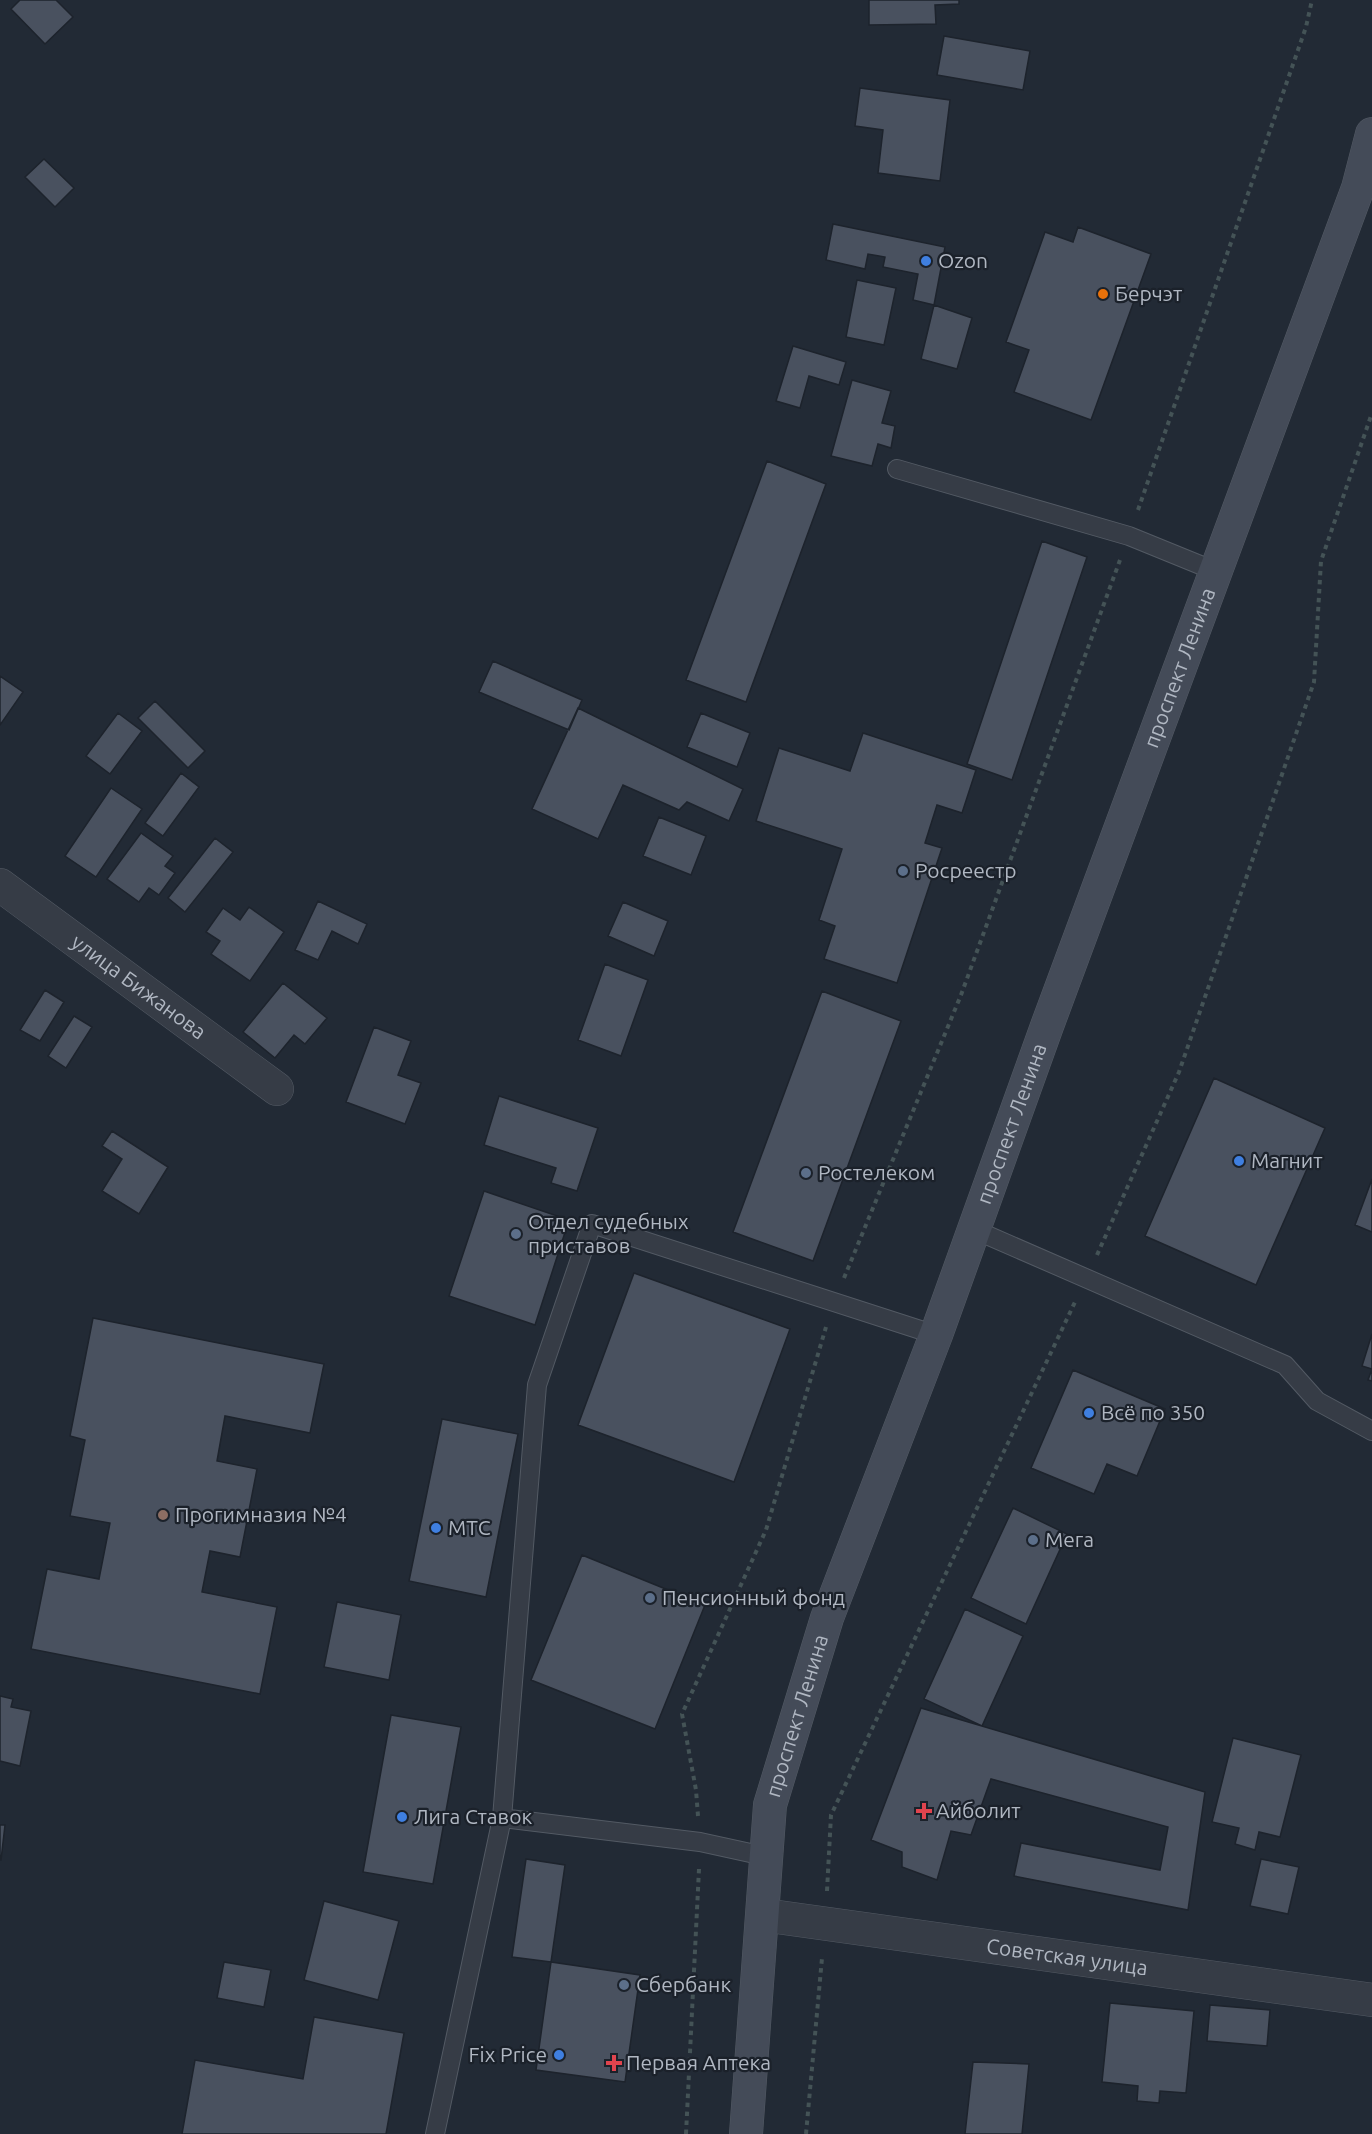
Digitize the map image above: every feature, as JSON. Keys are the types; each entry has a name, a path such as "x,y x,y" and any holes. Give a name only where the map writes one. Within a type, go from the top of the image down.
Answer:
{"main road":[{"name":"проспект Ленина","path":"746,2134 764,1915 764,1856 770,1805 827,1618 936,1335 1215,571 1365,191 1372,134"}],"street":[{"name":"улица Бижанова","path":"0,885 277,1089"},
{"name":"Советская улица","path":"764,1915 838,1923 1372,2000"}],"lane":[{"path":"897,469 1129,536 1215,571"},
{"path":"435,2134 502,1818 537,1385 592,1224 936,1335"},
{"path":"973,1229 1285,1365 1317,1401 1372,1431"},
{"path":"502,1818 700,1842 764,1856"}],"path":[{"path":"686,2134 700,1842 696,1791 682,1714 766,1530 834,1301 961,995 1129,536 1306,27 1312,0"}],"building":[{"path":"20,0 56,0 73,17 45,44 11,9"},
{"path":"869,0 959,0 959,4 935,5 936,24 869,25"},
{"path":"944,36 1030,51 1023,90 937,75"},
{"path":"860,88 950,100 940,181 878,173 883,130 855,126"},
{"path":"44,159 74,188 55,207 25,177"},
{"path":"833,224 945,247 934,305 913,300 918,274 883,267 885,257 868,254 865,269 826,260"},
{"path":"1078,227 1151,254 1091,420 1014,392 1029,350 1006,342 1045,232 1073,242"},
{"path":"857,280 896,288 884,345 846,337"},
{"path":"934,305 972,318 957,369 921,359"},
{"path":"793,346 846,362 839,385 809,376 800,408 776,401"},
{"path":"852,380 891,391 882,423 895,426 891,448 878,444 872,466 831,456"},
{"path":"767,461 826,484 746,702 686,680"},
{"path":"1042,541 1087,557 1012,780 967,764"},
{"path":"493,661 582,700 569,730 479,692"},
{"path":"0,676 23,692 0,725"},
{"path":"155,701 205,751 188,768 138,718"},
{"path":"578,708 743,789 729,821 687,802 679,810 623,785 598,839 532,809"},
{"path":"118,713 142,731 110,774 86,756"},
{"path":"701,713 750,733 737,767 687,747"},
{"path":"863,733 976,770 962,813 937,805 925,843 942,848 897,983 824,959 835,926 819,920 842,849 756,821 779,748 850,771"},
{"path":"181,773 199,787 163,836 145,823"},
{"path":"111,788 142,809 96,877 65,856"},
{"path":"659,817 706,836 691,875 643,856"},
{"path":"141,833 173,856 165,866 175,873 159,895 149,888 139,902 107,879"},
{"path":"215,838 233,852 185,912 168,898"},
{"path":"318,901 367,924 358,944 332,931 318,960 295,950"},
{"path":"623,902 668,921 654,956 608,936"},
{"path":"249,907 284,932 250,981 211,954 220,941 206,932 223,908 240,920"},
{"path":"605,964 648,980 621,1056 578,1040"},
{"path":"283,983 327,1018 305,1044 294,1035 275,1058 243,1032"},
{"path":"45,990 64,1002 40,1041 20,1030"},
{"path":"822,991 901,1021 813,1261 733,1232"},
{"path":"74,1016 92,1027 66,1068 48,1056"},
{"path":"374,1027 411,1041 398,1075 421,1083 405,1124 346,1102"},
{"path":"1214,1078 1325,1128 1256,1285 1145,1236"},
{"path":"499,1096 598,1128 577,1191 551,1183 556,1168 484,1145"},
{"path":"112,1131 168,1167 139,1214 102,1191 122,1159 102,1146"},
{"path":"1372,1179 1372,1232 1355,1225"},
{"path":"484,1191 569,1220 535,1325 449,1296"},
{"path":"634,1273 790,1329 734,1482 578,1425"},
{"path":"93,1318 324,1364 310,1433 225,1416 217,1461 257,1469 240,1557 210,1551 202,1592 277,1607 260,1694 31,1649 47,1569 99,1579 110,1523 70,1516 85,1440 70,1436"},
{"path":"1372,1334 1372,1369 1362,1366"},
{"path":"1372,1369 1372,1381 1368,1380"},
{"path":"1073,1370 1165,1409 1137,1476 1107,1464 1094,1494 1031,1468"},
{"path":"442,1419 518,1434 486,1597 409,1581"},
{"path":"1013,1508 1067,1534 1026,1624 971,1598"},
{"path":"582,1555 705,1605 655,1729 531,1680"},
{"path":"337,1602 401,1615 389,1680 324,1667"},
{"path":"965,1609 1023,1636 982,1726 924,1699"},
{"path":"0,1696 13,1699 11,1707 31,1711 20,1766 0,1761"},
{"path":"921,1708 1205,1792 1188,1910 1014,1876 1021,1843 1160,1870 1168,1827 991,1779 971,1835 951,1831 937,1880 902,1867 902,1852 871,1840"},
{"path":"391,1715 461,1727 433,1884 363,1872"},
{"path":"1233,1738 1301,1755 1280,1837 1259,1832 1255,1850 1235,1844 1239,1828 1212,1822"},
{"path":"0,1825 5,1825 1,1860 0,1860"},
{"path":"526,1859 565,1865 551,1962 512,1957"},
{"path":"1261,1859 1299,1867 1288,1914 1250,1906"},
{"path":"324,1901 399,1921 378,2000 304,1980"},
{"path":"224,1962 271,1970 264,2007 217,1998"},
{"path":"551,1962 640,1975 625,2082 536,2070"},
{"path":"1110,2003 1194,2011 1186,2093 1160,2091 1159,2103 1137,2101 1138,2086 1102,2082"},
{"path":"1210,2005 1270,2010 1267,2046 1207,2041"},
{"path":"314,2017 404,2033 386,2134 182,2134 195,2060 303,2079"},
{"path":"973,2062 1029,2064 1022,2134 965,2134"}],"place":[{"name":"Ozon","path":"926,261"},
{"name":"Берчэт","path":"1103,294"},
{"name":"Росреестр","path":"903,871"},
{"name":"Магнит","path":"1239,1161"},
{"name":"Ростелеком","path":"806,1173"},
{"name":"Отдел судебных приставов","path":"516,1234"},
{"name":"Всё по 350","path":"1089,1413"},
{"name":"Прогимназия №4","path":"163,1515"},
{"name":"МТС","path":"436,1528"},
{"name":"Мега","path":"1033,1540"},
{"name":"Пенсионный фонд","path":"650,1598"},
{"name":"Айболит","path":"924,1811"},
{"name":"Лига Ставок","path":"402,1817"},
{"name":"Сбербанк","path":"624,1985"},
{"name":"Fix Price","path":"559,2055"},
{"name":"Первая Аптека","path":"614,2063"}]}
